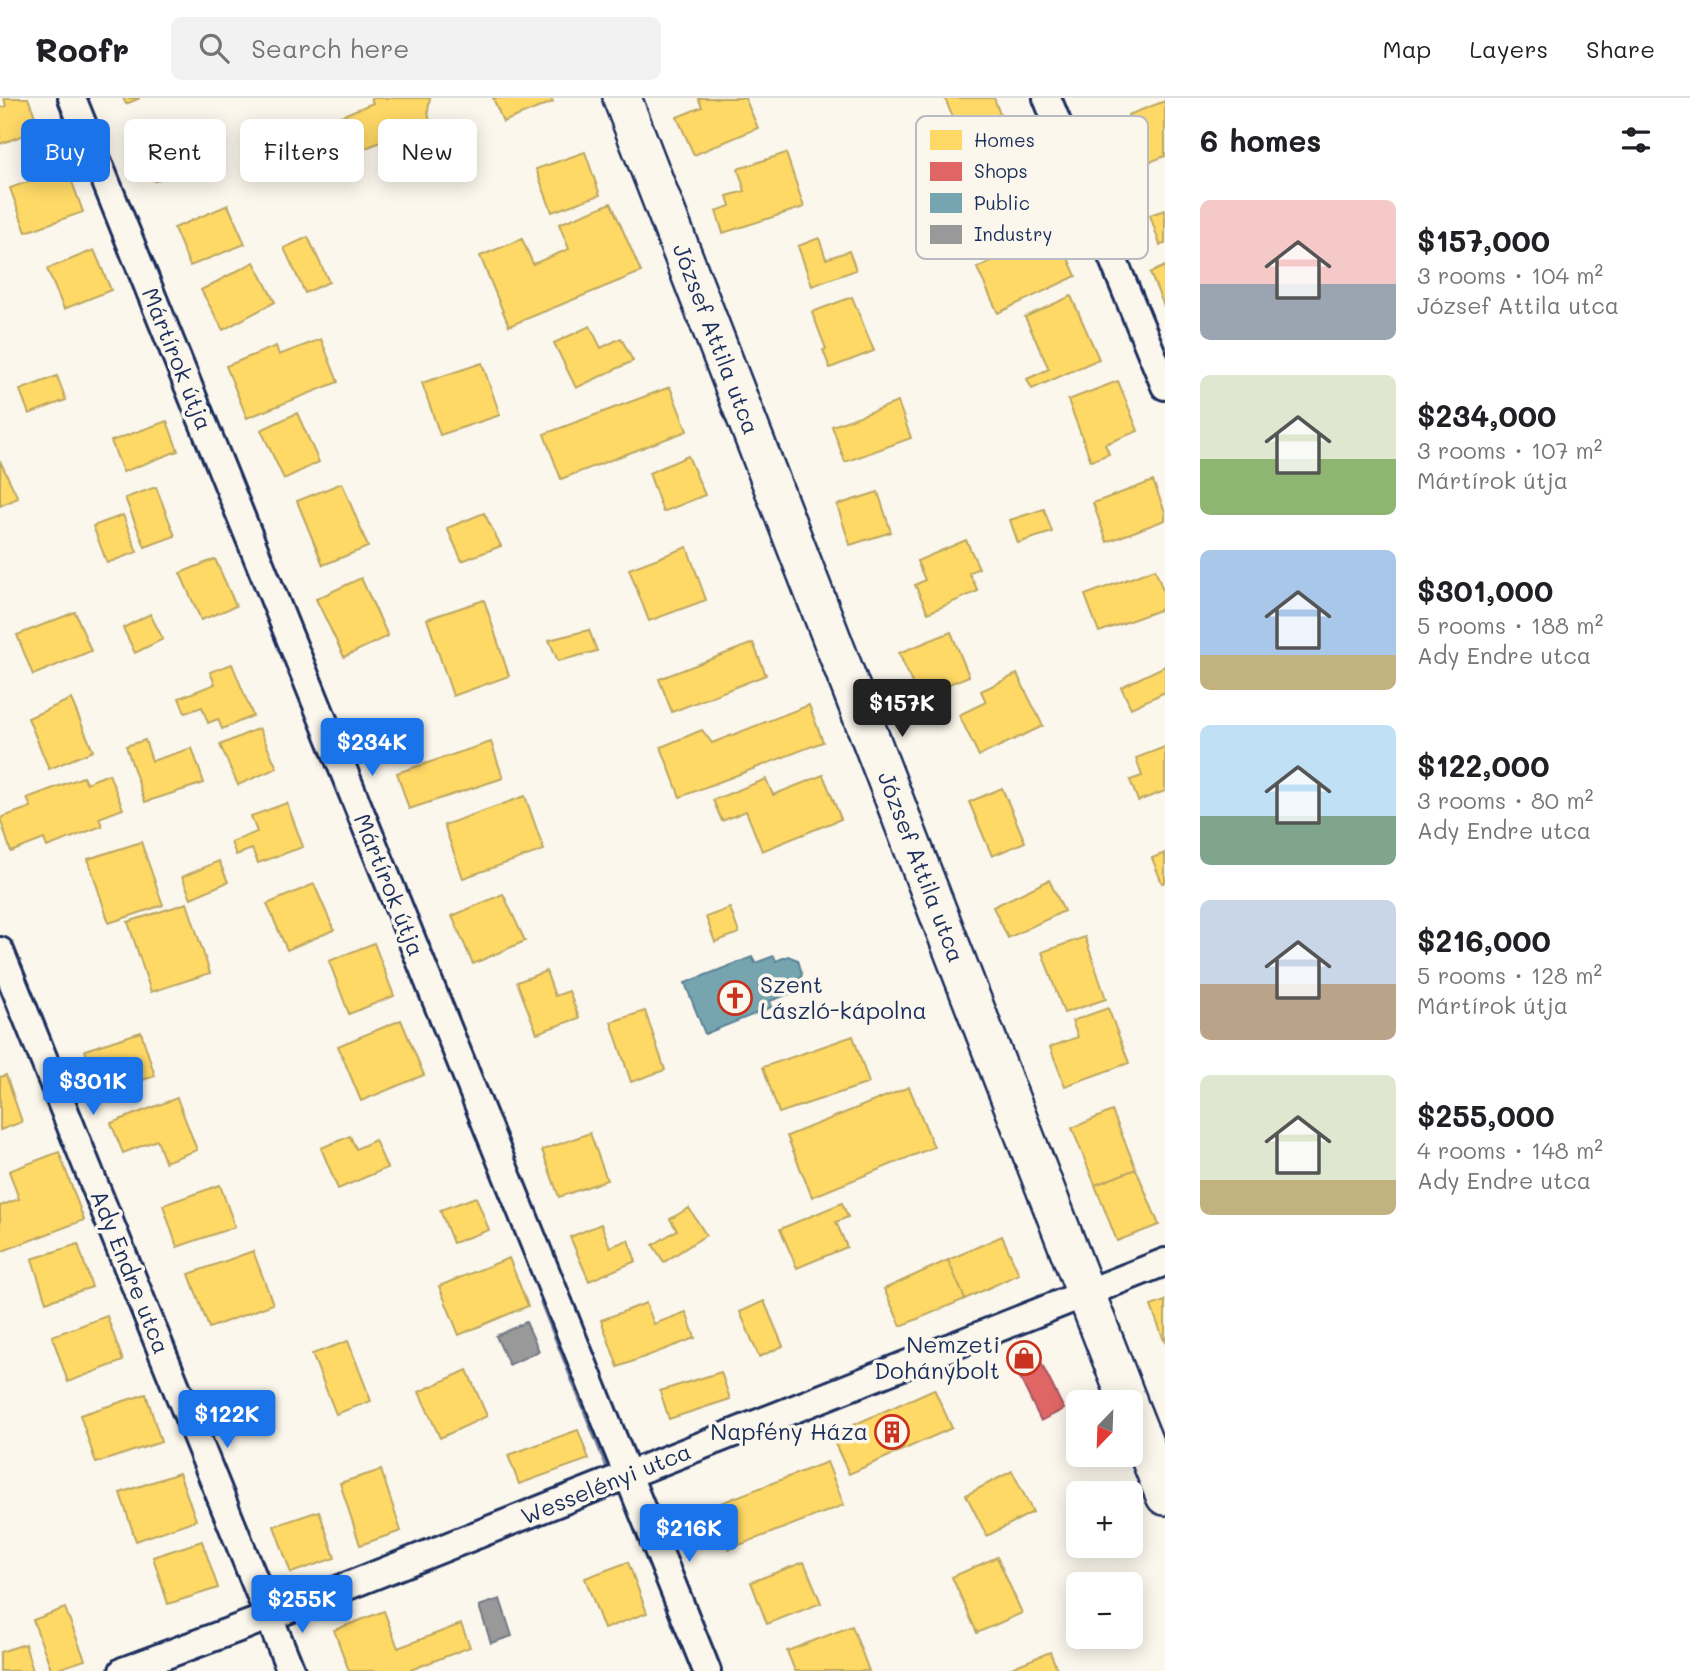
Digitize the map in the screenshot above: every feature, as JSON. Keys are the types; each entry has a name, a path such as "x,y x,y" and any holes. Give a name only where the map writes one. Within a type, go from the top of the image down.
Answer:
{"street":[{"name":"Mártírok útja","path":"72,98 707,1671"},
{"name":"József Attila utca","path":"622,98 1123,1390"},
{"path":"1047,98 1054,116"},
{"path":"1113,259 1165,386"},
{"name":"Ady Endre utca","path":"0,951 291,1671"},
{"name":"Wesselényi utca","path":"123,1671 269,1617 1165,1262"},
{"path":"1143,1441 1165,1496"}],"building: Homes":[{"path":"4,98 28,98 36,119 21,119 21,136 0,144 0,108 6,106"},
{"path":"123,98 140,98 126,104"},
{"path":"371,98 430,98 429,119 378,119 378,143 364,149 364,119 333,119 373,103"},
{"path":"493,98 551,98 553,102 503,122"},
{"path":"698,98 745,98 758,128 694,155 677,117 702,107"},
{"path":"945,98 994,98 1001,116 952,116"},
{"path":"1165,101 1165,156 1148,163 1148,116 1128,115"},
{"path":"585,152 600,195 552,212 536,169"},
{"path":"786,153 804,207 723,233 716,211 730,206 727,196 745,191 738,169"},
{"path":"27,182 72,182 83,212 26,232 10,188"},
{"path":"611,203 641,272 509,326 480,256 522,239 533,264 569,249 559,224"},
{"path":"228,205 245,244 190,266 174,228"},
{"path":"1165,210 1165,244 1160,245 1150,215"},
{"path":"308,237 329,282 305,293 284,248"},
{"path":"819,238 826,259 849,251 856,270 812,286 798,246"},
{"path":"94,250 111,290 64,309 47,269"},
{"path":"1068,259 1076,276 998,313 977,268 993,260"},
{"path":"254,262 275,302 223,330 201,290"},
{"path":"1165,266 1165,308 1150,273"},
{"path":"1071,296 1099,359 1032,389 1027,379 1049,369 1025,317"},
{"path":"852,297 874,351 830,368 812,312"},
{"path":"590,326 601,348 621,338 633,361 576,388 554,343"},
{"path":"321,339 338,382 247,418 226,366 276,346 279,355"},
{"path":"482,363 500,415 440,435 422,383"},
{"path":"57,376 66,400 29,414 20,390"},
{"path":"1118,381 1138,431 1105,444 1109,454 1091,461 1068,400"},
{"path":"670,387 687,431 561,479 544,434"},
{"path":"898,402 911,438 845,462 832,426"},
{"path":"297,413 319,462 284,479 261,430"},
{"path":"167,421 178,451 123,472 111,441"},
{"path":"688,456 705,495 663,512 649,473"},
{"path":"0,461 18,498 0,506"},
{"path":"1153,481 1165,512 1165,520 1107,542 1093,503"},
{"path":"342,483 368,547 323,565 297,501"},
{"path":"156,487 175,536 145,547 125,498"},
{"path":"878,492 891,532 850,545 837,505"},
{"path":"1044,509 1052,532 1018,543 1010,520"},
{"path":"484,513 501,546 462,561 447,528"},
{"path":"123,515 137,552 107,563 93,526"},
{"path":"966,540 979,568 969,573 978,591 928,613 915,585 925,580 917,561"},
{"path":"687,547 706,600 649,621 629,569"},
{"path":"215,559 236,606 201,620 180,573"},
{"path":"1155,569 1165,596 1165,608 1099,632 1085,595"},
{"path":"361,578 388,636 344,657 316,599"},
{"path":"484,600 509,676 453,696 427,619"},
{"path":"75,612 91,651 33,675 17,635"},
{"path":"150,614 163,639 135,653 123,628"},
{"path":"589,630 597,651 558,661 549,640"},
{"path":"951,632 969,676 918,697 899,653"},
{"path":"753,643 766,675 672,712 659,679"},
{"path":"232,664 253,716 222,729 218,719 208,723 202,707 185,713 179,698 215,684 210,672"},
{"path":"1165,666 1165,692 1131,708 1121,687"},
{"path":"1017,674 1043,726 979,756 959,715 986,702 981,691"},
{"path":"71,699 93,751 49,769 28,718"},
{"path":"809,705 823,742 680,797 661,747 702,730 712,743"},
{"path":"259,728 277,768 238,785 220,745"},
{"path":"145,740 152,761 192,748 204,783 145,802 126,746"},
{"path":"491,742 503,778 409,809 397,773"},
{"path":"1165,747 1165,791 1138,801 1130,780 1142,776 1136,758"},
{"path":"109,774 123,809 99,818 102,826 47,847 44,839 11,852 0,818 31,807 27,798 83,777 86,783"},
{"path":"823,775 841,819 762,851 746,811 722,821 713,800 766,779 773,795"},
{"path":"1002,788 1025,842 992,856 969,802"},
{"path":"525,796 544,850 463,878 444,825"},
{"path":"287,803 303,847 258,863 252,849 236,855 231,842 257,832 251,816"},
{"path":"141,842 163,905 109,923 88,859"},
{"path":"1165,853 1165,882 1162,883 1152,858"},
{"path":"219,861 228,882 191,898 182,877"},
{"path":"1049,880 1064,911 1008,938 993,907"},
{"path":"314,884 334,930 287,950 267,904"},
{"path":"503,894 525,941 473,964 452,916"},
{"path":"187,903 210,973 151,992 128,922"},
{"path":"730,908 739,933 715,942 706,917"},
{"path":"1085,937 1106,999 1064,1013 1042,952"},
{"path":"374,943 394,996 349,1014 329,961"},
{"path":"546,971 555,996 569,991 579,1018 537,1033 517,982"},
{"path":"1108,1008 1129,1063 1065,1086 1050,1047 1078,1037 1072,1021"},
{"path":"645,1011 665,1070 631,1082 611,1022"},
{"path":"401,1020 424,1075 361,1101 338,1046"},
{"path":"141,1032 155,1076 99,1094 85,1050"},
{"path":"853,1036 869,1083 779,1113 763,1067"},
{"path":"6,1075 22,1122 0,1130 0,1077"},
{"path":"909,1087 934,1147 812,1197 787,1136"},
{"path":"177,1098 197,1150 165,1162 157,1140 123,1153 111,1123"},
{"path":"1112,1111 1136,1169 1095,1185 1072,1128"},
{"path":"590,1133 607,1180 559,1197 542,1150"},
{"path":"350,1136 356,1149 375,1140 387,1168 338,1189 321,1148"},
{"path":"59,1152 84,1220 0,1252 0,1206 19,1199 9,1171"},
{"path":"1136,1169 1159,1225 1117,1241 1095,1185"},
{"path":"220,1185 235,1227 177,1247 163,1205"},
{"path":"476,1197 489,1230 453,1243 440,1210"},
{"path":"842,1203 848,1217 836,1222 847,1247 797,1268 780,1229"},
{"path":"689,1208 706,1235 664,1262 653,1245 677,1230 670,1219"},
{"path":"601,1224 610,1247 628,1240 636,1261 589,1281 570,1237"},
{"path":"1002,1236 1019,1274 965,1299 948,1260"},
{"path":"78,1244 92,1287 46,1302 32,1259"},
{"path":"253,1251 273,1304 209,1328 189,1274"},
{"path":"509,1258 528,1306 459,1335 439,1286"},
{"path":"948,1260 965,1299 901,1326 884,1289"},
{"path":"764,1301 783,1346 759,1357 740,1312"},
{"path":"1165,1301 1165,1343 1151,1306"},
{"path":"646,1303 654,1324 686,1312 695,1338 618,1367 601,1320"},
{"path":"107,1316 123,1361 68,1382 52,1336"},
{"path":"348,1341 371,1401 336,1414 312,1354"},
{"path":"467,1370 487,1416 440,1438 419,1392"},
{"path":"721,1372 730,1399 669,1419 660,1391"},
{"name":"Napfény Háza","path":"934,1389 952,1428 849,1474 831,1435"},
{"path":"146,1394 161,1442 96,1463 80,1415"},
{"path":"578,1430 589,1459 519,1484 508,1455"},
{"path":"827,1462 844,1505 729,1549 713,1506"},
{"path":"381,1470 401,1531 360,1545 340,1483"},
{"path":"1012,1471 1033,1512 987,1536 966,1495"},
{"path":"179,1473 196,1520 136,1541 120,1493"},
{"path":"319,1511 335,1558 291,1573 274,1526"},
{"path":"202,1541 218,1588 168,1604 153,1557"},
{"path":"997,1557 1022,1613 977,1633 952,1577"},
{"path":"628,1562 647,1613 604,1629 585,1578"},
{"path":"804,1562 821,1603 767,1624 751,1582"},
{"path":"65,1608 85,1660 52,1671 33,1620"},
{"path":"384,1611 398,1648 461,1624 470,1647 408,1671 349,1671 334,1630"},
{"path":"852,1626 869,1671 795,1671 787,1651"},
{"path":"25,1644 33,1671 0,1671 0,1652"},
{"path":"1050,1652 1058,1671 1006,1670"}],"building: Shops":[{"name":"Nemzeti Dohánybolt","path":"1032,1344 1040,1361 1017,1372 1009,1355"},
{"path":"1040,1361 1064,1409 1041,1421 1017,1372"}],"building: Public":[{"name":"Szent László-kápolna","path":"774,956 776,961 788,956 798,960 802,974 799,983 786,988 789,994 770,1001 772,1007 705,1034 685,983 752,957 755,963"}],"building: Industry":[{"path":"526,1322 539,1351 509,1365 496,1336"},
{"path":"500,1599 512,1636 491,1643 479,1606"}],"waterway":[{"path":"544,1302 611,1470"}],"place":[{"name":"Szent László-kápolna","path":"735,998"},
{"name":"Nemzeti Dohánybolt","path":"1024,1358"},
{"name":"Napfény Háza","path":"892,1432"}]}
